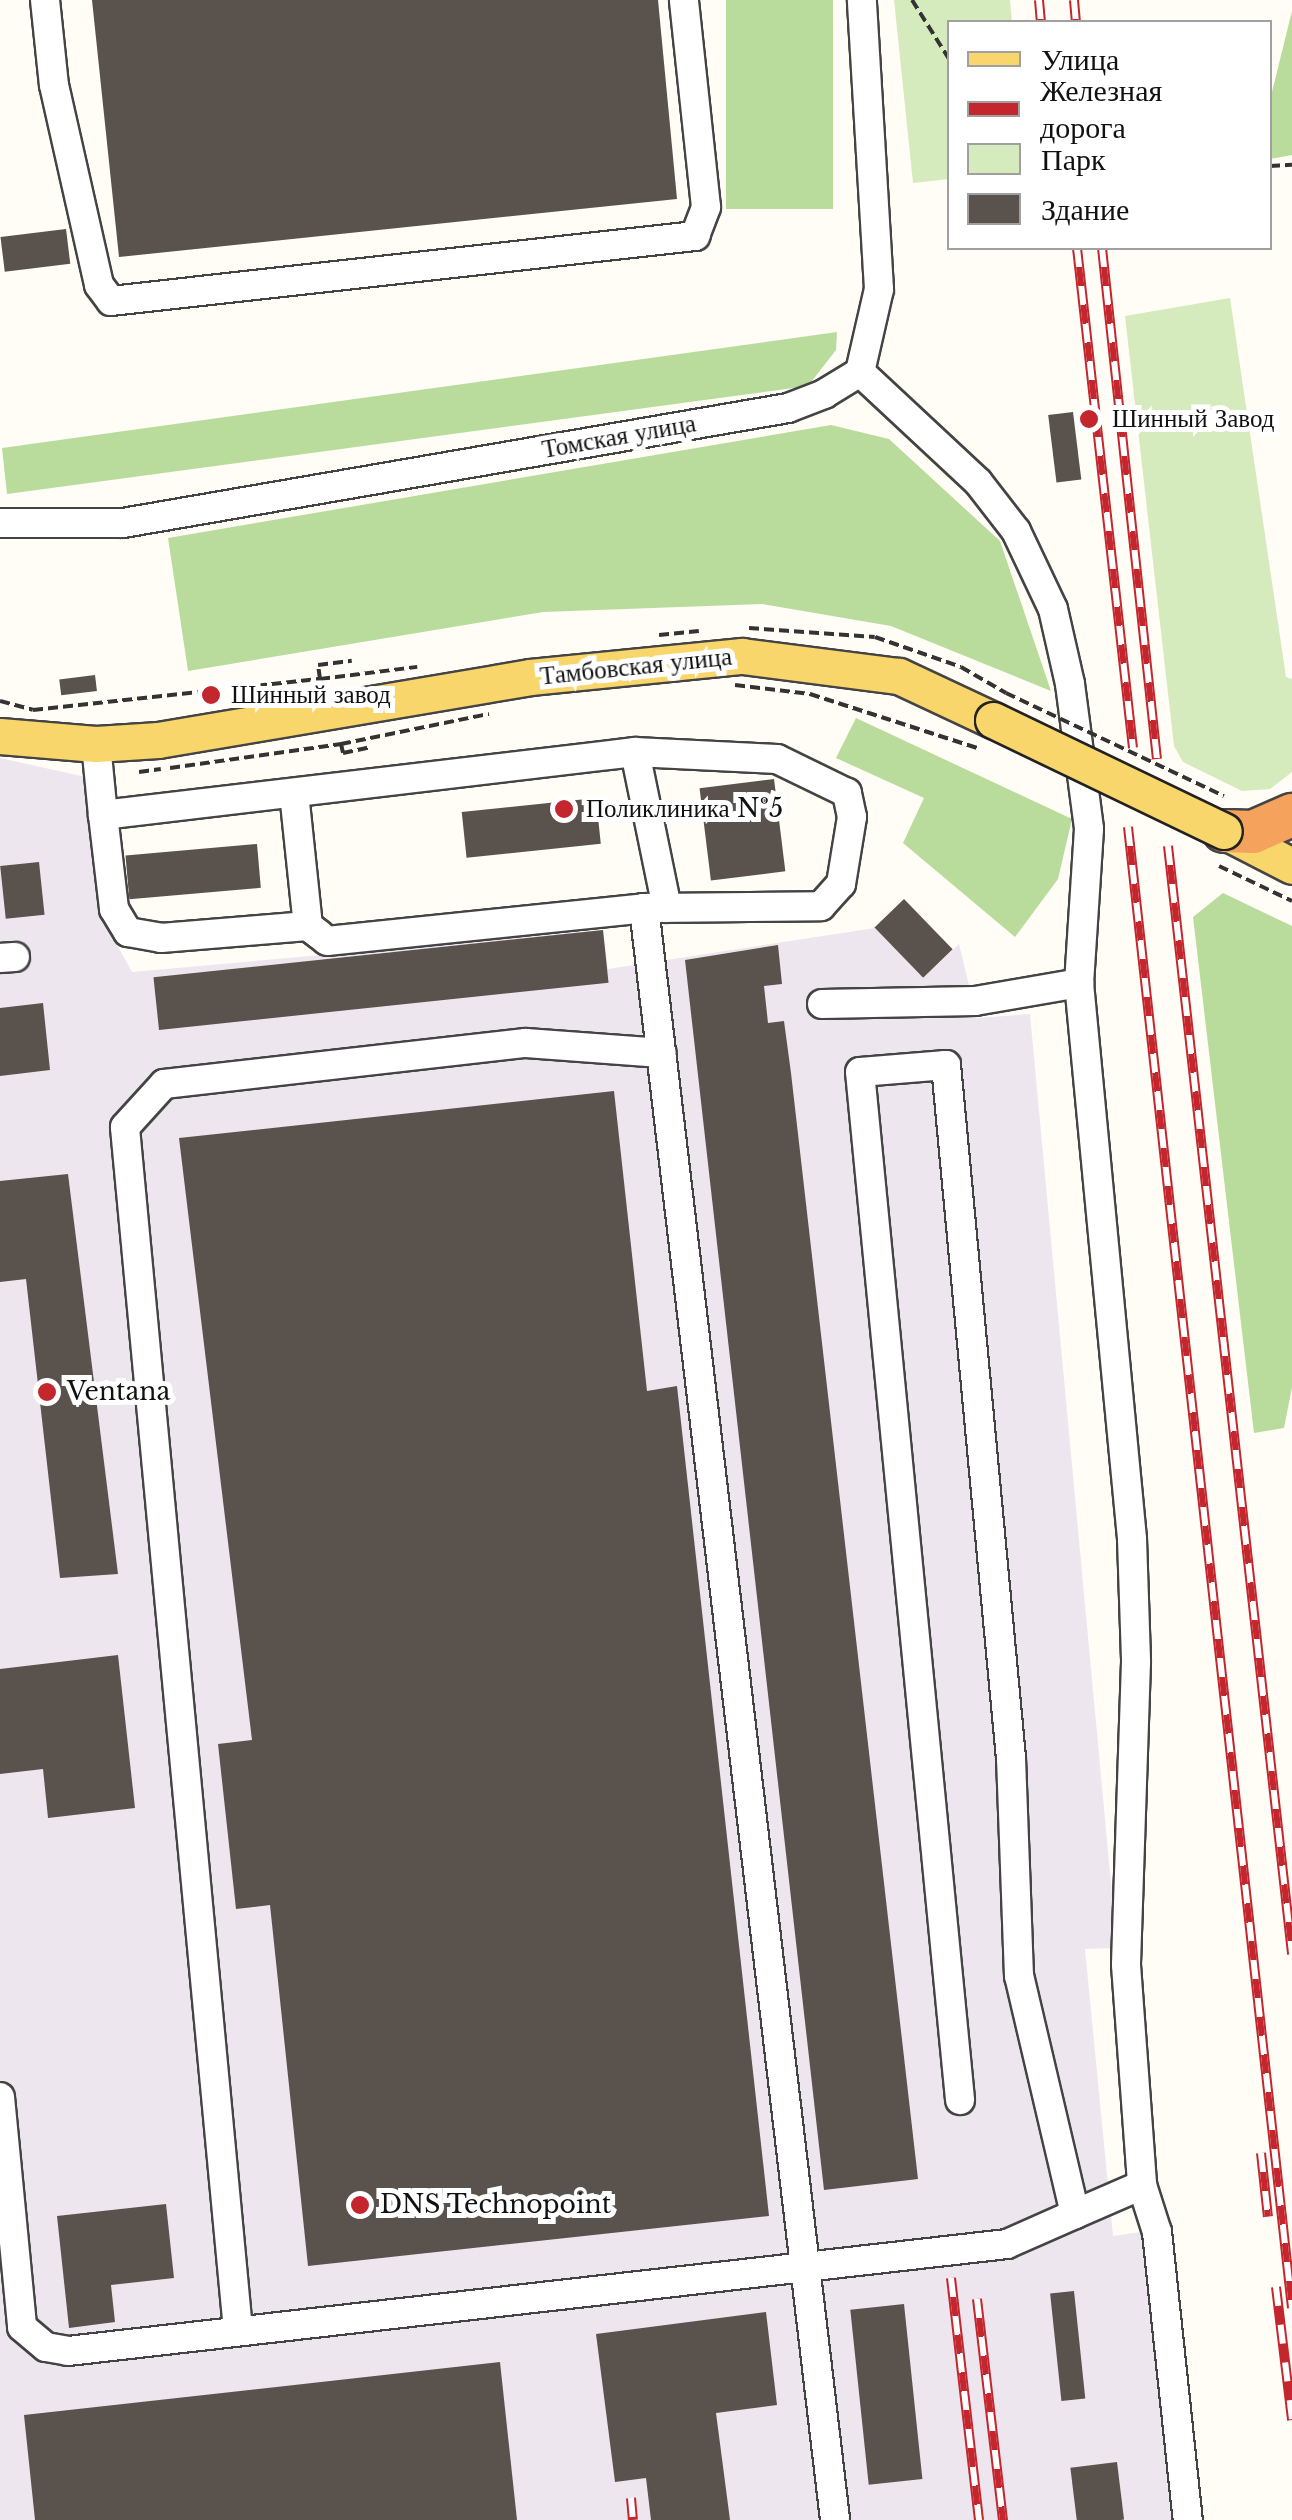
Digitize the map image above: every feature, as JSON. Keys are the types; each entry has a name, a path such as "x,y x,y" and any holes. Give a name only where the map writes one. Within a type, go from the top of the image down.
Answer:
{"highway":[{"path":"1223,831 1253,832 1292,814"}],"main road":[{"name":"Тамбовская улица","path":"0,736 96,744 213,733 566,672 742,656 900,676 1292,866"}],"street":[{"path":"45,0 54,85 100,285 111,301 696,236 706,207 684,0"},
{"path":"862,0 880,240 876,308 860,372 978,482 1016,531 1053,609 1089,830 1080,984 1132,1539 1136,1662 1126,1965 1142,2185 1158,2232 1188,2520"},
{"name":"Томская улица","path":"0,524 123,524 788,408 860,372"},
{"path":"96,744 103,815 114,909 128,932 161,938 308,926 328,941 655,908 821,906 840,884 852,818 847,793 777,759 634,752 103,815"},
{"path":"634,752 655,908 662,1053 835,2520"},
{"path":"294,794 308,926"},
{"path":"822,1004 975,1001 1080,984"},
{"path":"238,2330 125,1127 164,1084 526,1043 662,1053"},
{"path":"960,2100 860,1072 946,1065 1011,1758 1019,1976 1075,2214"},
{"path":"0,2097 11,2328 46,2347 68,2352 1007,2244 1142,2185"}],"path":[{"path":"912,0 947,54"},
{"path":"0,701 33,710 320,679 318,665 352,661"},
{"path":"732,684 993,721 1223,831 1292,901"},
{"path":"139,772 341,744 508,710"},
{"path":"341,744 343,752 371,747"}],"shaded area":[{"path":"0,758 86,777 98,910 132,972 603,930 608,969 875,928 923,978 959,944 977,1018 1030,1014 1117,1948 1085,1949 1113,2236 1148,2231 1176,2520 0,2520"}],"green space":[{"path":"726,0 833,0 833,209 726,209"},
{"path":"894,0 1010,0 1012,20 947,20 947,179 913,183"},
{"path":"1292,11 1292,155 1272,159 1272,92"},
{"path":"1230,298 1286,677 1292,679 1292,772 1270,789 1242,791 1183,762 1174,746 1125,316"},
{"path":"837,332 836,350 808,386 7,494 2,448"},
{"path":"831,425 889,439 1000,541 1051,691 891,626 762,604 543,612 188,671 168,538"},
{"path":"856,718 1072,819 1058,879 1015,937 903,843 924,798 836,758"},
{"path":"1223,893 1292,926 1292,1387 1284,1428 1254,1433 1193,917"}],"building":[{"path":"92,0 658,0 677,199 119,257"},
{"path":"66,229 70,264 5,272 0,237"},
{"path":"1073,412 1081,479 1056,483 1048,415"},
{"path":"95,675 97,691 61,695 59,679"},
{"path":"774,779 785,871 711,880 700,788"},
{"path":"596,798 601,844 467,858 462,812"},
{"path":"257,844 261,888 129,899 126,856"},
{"path":"39,862 45,915 6,919 0,866"},
{"path":"904,899 953,949 923,978 875,927"},
{"path":"603,930 609,983 159,1030 153,977"},
{"path":"778,945 782,984 764,986 768,1023 784,1021 791,1073 918,2179 824,2190 685,960"},
{"path":"43,1003 50,1070 0,1076 0,1008"},
{"path":"614,1091 647,1391 677,1386 769,2216 308,2266 270,1905 236,1909 218,1744 252,1740 179,1138"},
{"path":"68,1174 118,1574 60,1578 26,1279 0,1282 0,1181"},
{"path":"118,1655 135,1808 48,1818 43,1769 0,1774 0,1669"},
{"path":"166,2204 174,2278 111,2285 115,2322 69,2328 57,2216"},
{"path":"1074,2291 1085,2398 1061,2401 1050,2294"},
{"path":"904,2304 922,2479 869,2485 850,2310"},
{"path":"766,2312 777,2405 716,2413 730,2520 651,2520 646,2478 615,2482 596,2334"},
{"path":"500,2362 517,2520 35,2520 24,2415"},
{"path":"1117,2462 1124,2520 1077,2520 1070,2468"}],"railway":[{"path":"1039,0 1041,20"},
{"path":"1074,0 1076,20"},
{"path":"1077,250 1133,748"},
{"path":"1102,250 1157,759"},
{"path":"1128,827 1292,2308"},
{"path":"1168,846 1292,1954"},
{"path":"1261,2153 1268,2217"},
{"path":"951,2278 979,2520"},
{"path":"1276,2287 1292,2420"},
{"path":"977,2299 1003,2520"},
{"path":"631,2498 633,2520"}],"place":[{"name":"Шинный Завод","path":"1089,419"},
{"name":"Шинный завод","path":"211,695"},
{"name":"Поликлиника №5","path":"564,809"},
{"name":"Ventana","path":"47,1392"},
{"name":"DNS Technopoint","path":"360,2205"}]}
